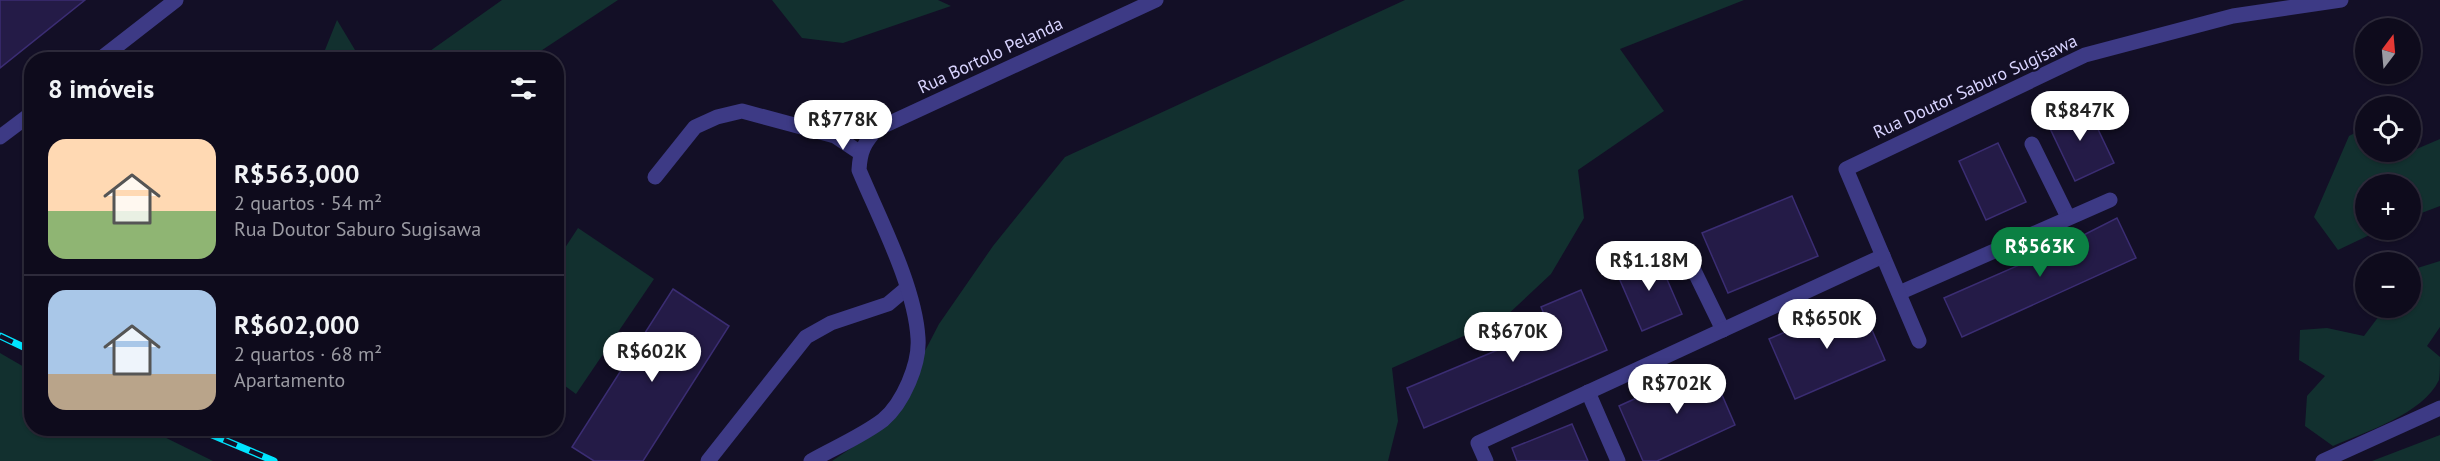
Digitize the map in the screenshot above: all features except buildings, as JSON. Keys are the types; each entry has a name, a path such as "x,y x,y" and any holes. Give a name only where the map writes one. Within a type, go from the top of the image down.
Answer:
{"street":[{"path":"109,52 176,0"},
{"name":"Rua Bortolo Pelanda","path":"860,152 878,129 1155,0"},
{"name":"Rua Doutor Saburo Sugisawa","path":"1919,341 1846,169 2085,55 2233,16 2341,0"},
{"path":"655,177 695,127 717,117 742,111 835,136 860,152 859,170 907,288 918,339 912,374 902,395 883,419 812,461"},
{"path":"0,138 24,119"},
{"path":"2032,144 2068,217"},
{"path":"1899,293 2110,200"},
{"path":"1684,250 1723,330"},
{"path":"1486,461 1478,443 1883,256"},
{"path":"708,461 806,337 831,323 888,304 907,288"},
{"path":"1588,392 1618,461"},
{"path":"2323,461 2440,408"}],"green space":[{"path":"502,0 618,0 539,52 428,52"},
{"path":"772,0 938,0 951,6 843,43 802,38"},
{"path":"1405,0 1744,0 1620,49 1664,111 1578,170 1584,218 1551,274 1504,318 1392,368 1398,421 1388,461 832,461 887,424 939,324 993,246 1065,157"},
{"path":"337,20 356,52 324,52"},
{"path":"2355,133 2355,162 2421,162 2421,147 2440,139 2440,206 2421,213 2421,174 2355,174 2355,240 2359,240 2338,250 2314,217 2349,136"},
{"path":"578,228 654,279 576,394 564,385 564,249"},
{"path":"2440,261 2440,327 2427,346 2440,357 2439,380 2420,403 2407,412 2333,446 2305,426 2307,396 2325,376 2299,360 2300,330 2327,328 2364,336 2378,318 2421,318 2421,267"},
{"path":"0,353 24,367 24,436 162,436 213,461 0,461"},
{"path":"2440,435 2440,461 2372,461"}],"railway":[{"path":"0,336 24,347"},
{"path":"215,436 274,461"}]}
